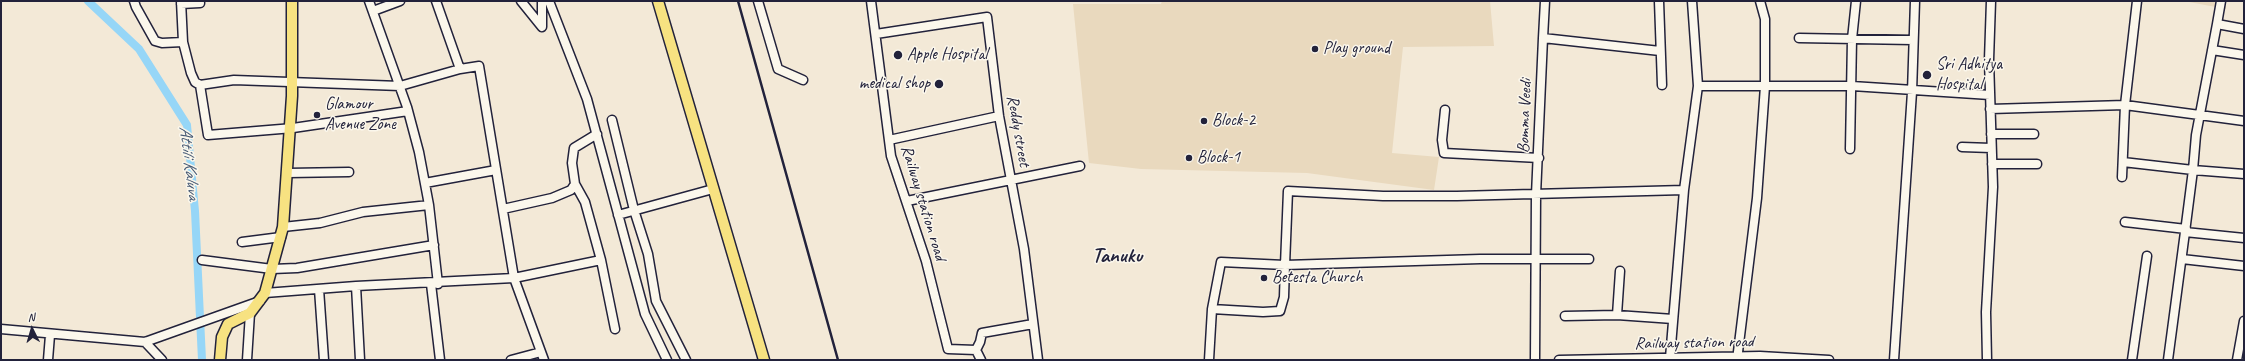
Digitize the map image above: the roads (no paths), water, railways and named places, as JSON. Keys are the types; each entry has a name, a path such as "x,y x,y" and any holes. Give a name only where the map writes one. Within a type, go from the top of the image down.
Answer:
{"main road":[{"path":"220,360 222,337 228,324 250,313 263,297 281,238 288,173 292,83 292,1"},
{"path":"658,1 764,360"}],"street":[{"path":"134,1 136,8 156,41 162,43 183,42"},
{"path":"369,1 408,111 425,183 434,245 434,284 440,360"},
{"path":"373,11 400,1"},
{"path":"436,1 460,69"},
{"path":"521,1 542,27 542,1"},
{"path":"549,1 588,99 645,314 667,360"},
{"path":"758,1 778,69 803,80"},
{"name":"Railway station road","path":"871,1 891,156 926,261 948,349 976,350"},
{"name":"Bomma Veedi","path":"1536,260 1536,195 1539,158 1545,1"},
{"path":"1659,1 1662,86"},
{"path":"1670,358 1684,190 1698,86 1692,1"},
{"path":"1737,358 1757,198 1765,86 1764,19 1760,1"},
{"path":"1850,149 1852,38 1856,1"},
{"path":"1894,360 1912,89 1915,1"},
{"path":"1987,360 1986,312 1993,187 1990,109 1991,1"},
{"path":"2122,177 2125,105 2137,1"},
{"path":"2168,360 2186,230 2196,135 2221,1"},
{"path":"200,3 181,3 183,42 191,73 195,82 200,86 208,135 290,128 408,111"},
{"name":"Reddy street","path":"876,34 986,17 1000,116 1024,249 1038,360"},
{"path":"2217,24 2244,29"},
{"path":"1544,38 1660,51"},
{"path":"1799,38 1914,40"},
{"path":"2212,50 2244,55"},
{"path":"200,86 207,83 234,80 400,86 460,69 479,66 514,278 542,356 511,360"},
{"path":"1698,86 1852,86 1990,95"},
{"path":"1990,109 2125,105 2244,121"},
{"path":"1445,110 1442,140 1444,153 1539,158"},
{"path":"889,140 1000,116"},
{"path":"612,120 634,210 648,254 656,300 686,360"},
{"path":"597,134 574,148 572,163 575,184 585,202 601,260 615,329"},
{"path":"1991,134 2034,134"},
{"path":"1962,147 1991,148"},
{"path":"2123,162 2244,174"},
{"path":"1992,164 2037,164"},
{"path":"907,201 1080,166"},
{"path":"425,183 496,170"},
{"path":"288,173 349,172"},
{"path":"503,209 552,198 571,190 575,184"},
{"path":"618,215 713,189"},
{"path":"1212,309 1263,312 1280,311 1284,297 1288,191 1383,196 1536,195 1684,190"},
{"path":"283,227 320,223 364,212 429,205"},
{"path":"2125,222 2244,238"},
{"path":"242,242 281,238"},
{"path":"202,260 272,268 297,268 434,245"},
{"path":"2132,360 2147,256"},
{"path":"1209,360 1212,309 1221,262 1285,265 1480,259 1589,259"},
{"path":"2182,259 2244,266"},
{"path":"1,329 50,335 145,342 263,297 319,289 356,286 434,284 514,278 601,260"},
{"path":"1535,360 1536,260"},
{"path":"1617,315 1620,271"},
{"path":"356,286 360,360"},
{"path":"319,289 324,360"},
{"path":"247,360 250,313"},
{"path":"1565,316 1617,315 1673,319"},
{"path":"2237,360 2244,321"},
{"path":"981,360 976,350 982,333 1033,324"},
{"path":"48,360 50,335"},
{"path":"145,342 162,360"},
{"name":"Railway station road","path":"1559,360 1737,358 1829,360"}],"waterway":[{"name":"Attili Kaluva","path":"88,1 139,49 187,125 195,211 202,360"}],"railway":[{"path":"738,1 838,360"}],"place":[{"name":"Play ground","path":"1315,49"},
{"name":"Apple Hospital","path":"898,55"},
{"name":"Sri Adhitya Hospital","path":"1927,75"},
{"name":"medical shop","path":"939,84"},
{"name":"Glamour Avenue Zone","path":"317,115"},
{"name":"Block-2","path":"1204,121"},
{"name":"Block-1","path":"1189,158"},
{"name":"Betesta Church","path":"1264,278"}],"district":[{"name":"Tanuku","path":"1117,256"}]}
